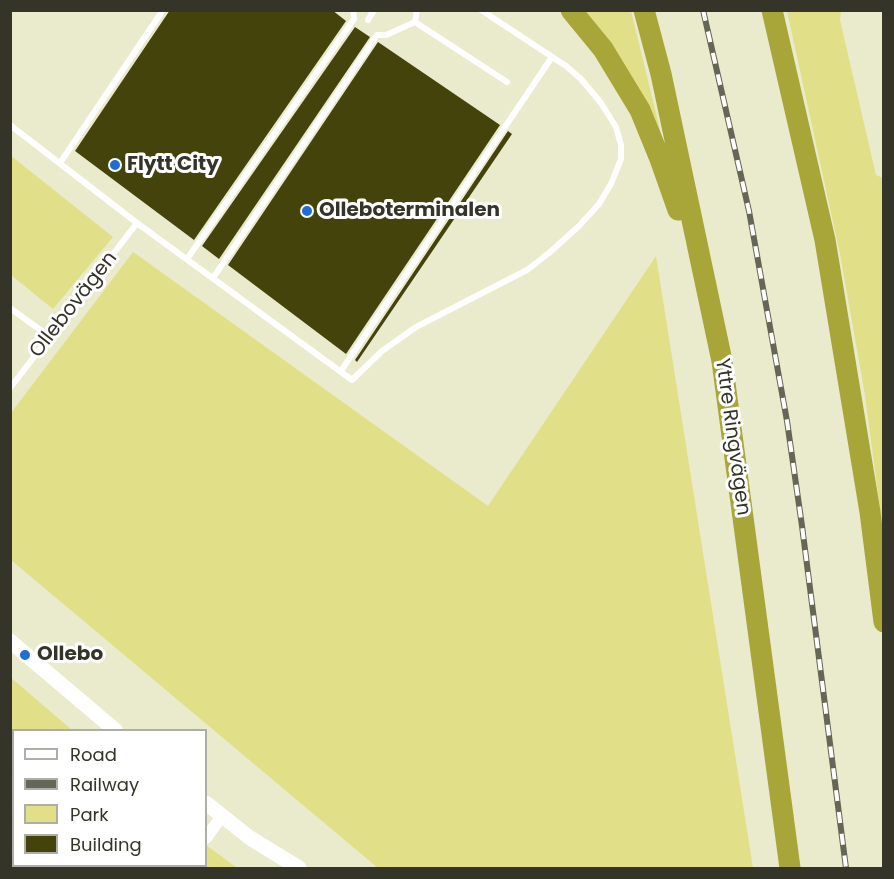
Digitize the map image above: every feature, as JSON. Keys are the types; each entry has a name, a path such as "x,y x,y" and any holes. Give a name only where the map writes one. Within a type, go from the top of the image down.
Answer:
{"highway":[{"path":"571,10 603,50 640,110 677,207 722,361"},
{"name":"Yttre Ringvägen","path":"644,10 663,85 722,361 790,868"},
{"path":"772,10 825,240 870,512 884,622"}],"street":[{"path":"10,641 114,729"},
{"path":"207,804 250,838 299,868"},
{"path":"207,837 222,816"},
{"path":"250,838 268,859 281,868"}],"lane":[{"path":"60,163 163,10"},
{"path":"188,259 354,19 353,10"},
{"path":"368,20 374,10"},
{"path":"415,22 417,10"},
{"path":"10,125 138,223 352,380 382,351 416,327 510,279 542,259 579,226 605,194 621,159 621,145 616,127 601,102 581,79 481,10"},
{"path":"213,278 377,35 386,35 415,22"},
{"path":"415,22 507,82"},
{"path":"340,371 552,57"},
{"name":"Ollebovägen","path":"10,388 138,223"},
{"path":"10,308 50,337"}],"green space":[{"path":"577,11 631,11 666,154"},
{"path":"787,11 841,11 840,20 876,175 883,178 883,532 865,395 840,254"},
{"path":"10,155 113,237 53,309 11,275"},
{"path":"133,252 488,506 656,256 753,868 378,868 11,560 11,413"},
{"path":"10,677 71,729 12,729 11,865"},
{"path":"207,846 237,868 207,868"},
{"path":"13,867 114,867 113,868"}],"building":[{"path":"170,10 332,10 346,21 194,240 75,151"},
{"path":"355,27 370,37 219,259 202,246"},
{"path":"378,42 500,125 346,354 228,265"},
{"path":"508,131 512,134 357,362 355,360"}],"railway":[{"path":"703,10 749,211 787,421 846,868"}],"place":[{"name":"Flytt City","path":"115,165"},
{"name":"Olleboterminalen","path":"307,211"},
{"name":"Ollebo","path":"25,655"}]}
